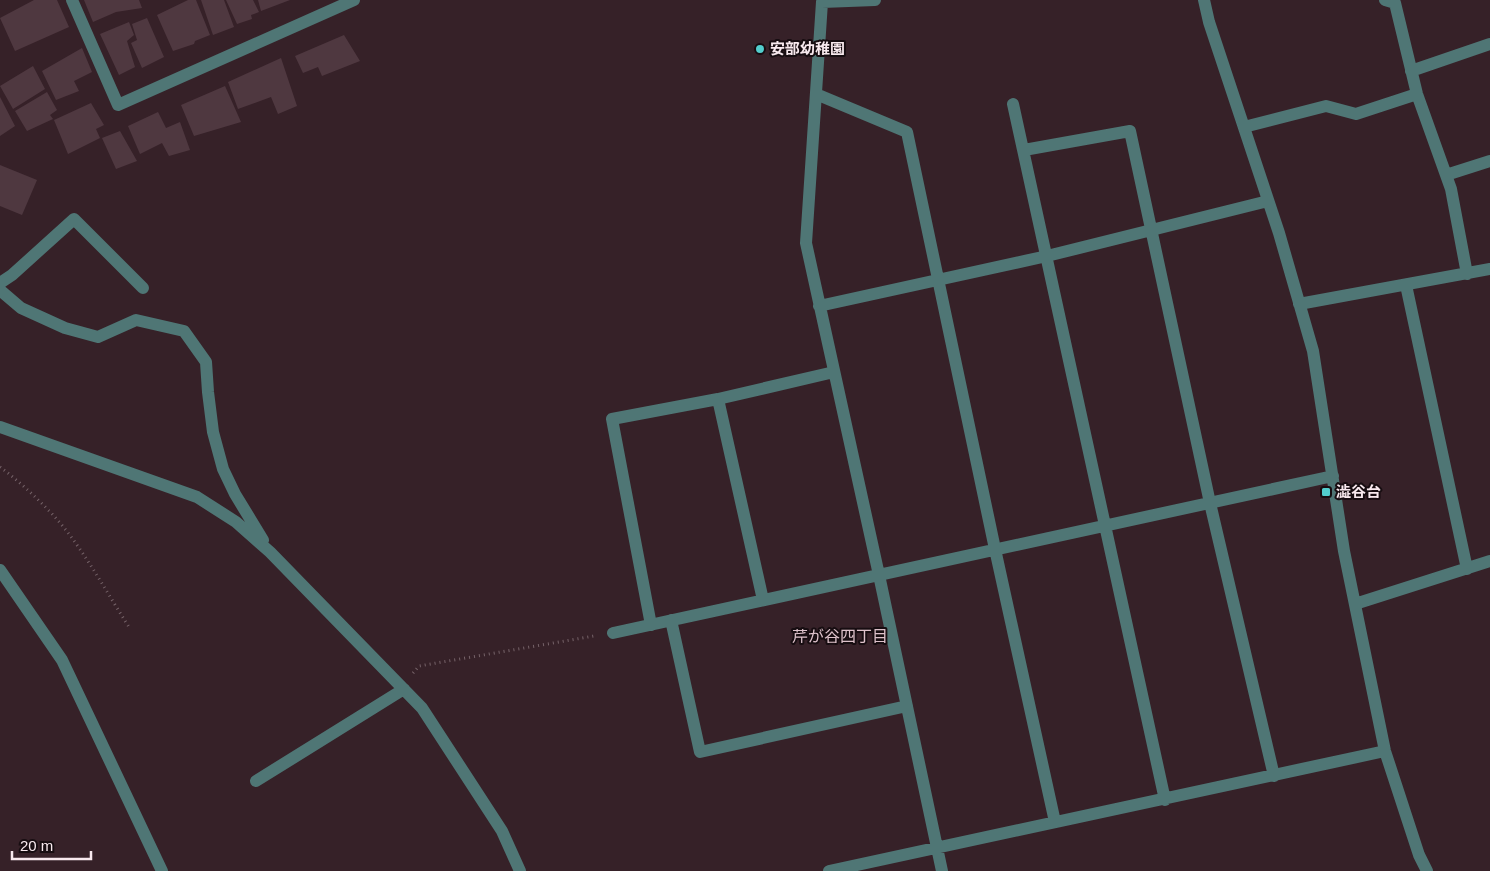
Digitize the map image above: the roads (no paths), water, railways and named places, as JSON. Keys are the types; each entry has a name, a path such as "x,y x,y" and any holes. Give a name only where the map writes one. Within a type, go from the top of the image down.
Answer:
{"street":[{"path":"72,0 118,105 354,0"},
{"path":"875,0 823,1 806,243 942,871"},
{"path":"1204,0 1268,200 1313,351 1344,551 1385,751 1419,856 1427,871"},
{"path":"1386,0 1395,3 1417,94 1451,189 1467,274"},
{"path":"1411,70 1490,44"},
{"path":"816,94 908,132 995,550 1055,822"},
{"path":"1244,127 1326,106 1356,114 1417,94"},
{"path":"1013,104 1165,800"},
{"path":"1024,150 1130,131 1210,503 1274,776"},
{"path":"1446,174 1490,161"},
{"path":"820,306 1047,256 1268,200"},
{"path":"0,283 12,275 74,219 143,288"},
{"path":"1299,304 1490,270"},
{"path":"1406,285 1467,569"},
{"path":"0,290 21,308 65,328 98,337 136,320 184,331 206,362 213,432 223,469 235,494 270,552"},
{"path":"651,625 612,418 718,399 834,372"},
{"path":"718,399 763,600"},
{"path":"0,427 197,498 236,522 270,552 422,708 502,831 520,871"},
{"path":"613,633 1333,476"},
{"path":"1355,604 1490,561"},
{"path":"0,570 62,660 162,871"},
{"path":"671,620 700,752 907,706"},
{"path":"256,781 402,688"},
{"path":"829,871 1385,751"}],"place":[{"name":"安部幼稚園","path":"760,49"},
{"name":"澁谷台","path":"1326,492"}],"district":[{"name":"芹が谷四丁目","path":"840,636"}]}
